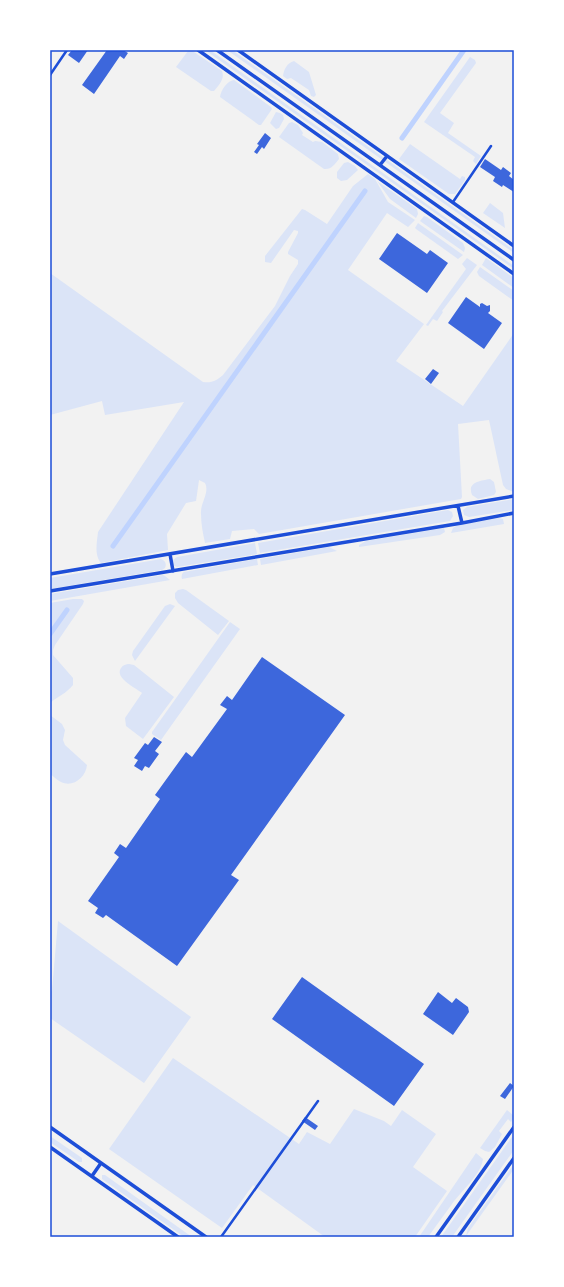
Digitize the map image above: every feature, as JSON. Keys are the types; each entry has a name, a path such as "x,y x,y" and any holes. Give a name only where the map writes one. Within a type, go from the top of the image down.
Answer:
{"main road":[{"path":"198,50 514,274"},
{"path":"218,50 514,260"},
{"path":"238,50 514,246"},
{"path":"380,166 387,156"},
{"path":"50,574 514,496"},
{"path":"458,506 462,523"},
{"path":"50,592 514,513"},
{"path":"170,554 173,570"},
{"path":"436,1237 514,1126"},
{"path":"50,1127 206,1237"},
{"path":"50,1148 178,1237"},
{"path":"458,1237 514,1158"},
{"path":"92,1176 101,1163"}],"street":[{"path":"50,75 68,50"},
{"path":"453,202 491,146"},
{"path":"222,1237 318,1101"}],"shaded area":[{"path":"191,50 222,71 223,77 220,84 214,91 211,91 176,67 188,51"},
{"path":"205,50 210,50 514,266 514,269"},
{"path":"227,50 232,50 514,250 514,253"},
{"path":"470,57 475,60 476,63 440,113 454,123 448,133 481,156 476,164 473,161 475,157 424,122"},
{"path":"294,61 309,72 316,95 314,97 311,96 309,90 291,78 287,79 283,76 286,67 289,63"},
{"path":"234,80 271,107 272,109 261,125 220,97 225,86"},
{"path":"276,112 283,115 284,119 279,128 276,129 270,123"},
{"path":"292,122 298,125 303,133 302,135 313,142 322,142 338,154 339,159 331,168 324,169 279,137 289,123"},
{"path":"410,144 460,179 462,176 465,177 465,180 455,194 449,194 399,159"},
{"path":"348,162 355,166 358,170 347,180 341,181 337,178 337,172 344,163"},
{"path":"368,174 375,179 388,202 415,220 408,227 387,213 348,270 424,324 396,361 463,406 514,333 514,492 506,489 503,485 489,420 458,424 461,499 259,534 254,529 232,531 230,539 205,543 201,510 206,494 206,487 205,483 199,480 196,501 186,503 167,534 168,550 101,563 97,556 98,532 184,402 105,415 102,401 50,415 50,273 203,382 214,381 223,375 275,306 290,276 298,264 298,260 288,254 288,252 298,231 294,230 271,263 265,262 265,256 302,209 327,224 353,186"},
{"path":"377,181 417,209 418,214 416,218 390,199"},
{"path":"490,203 503,213 505,228 483,213"},
{"path":"424,216 463,243 465,248 464,252 420,221"},
{"path":"418,223 463,255 458,259 416,229 415,228"},
{"path":"467,258 477,265 442,311 443,312 437,321 433,319 428,326 426,325 466,269 462,264"},
{"path":"486,258 514,278 514,288 482,265"},
{"path":"480,267 514,291 514,301 479,276 477,272"},
{"path":"490,479 494,482 496,492 494,495 478,499 472,495 471,487 475,483"},
{"path":"514,499 514,510 469,517 464,515 463,510 467,507"},
{"path":"448,510 452,512 453,516 450,521 260,553 258,543"},
{"path":"498,518 503,519 504,524 451,533 453,528 456,526"},
{"path":"444,528 445,532 440,535 359,547 359,545 366,541"},
{"path":"255,543 257,554 177,567 173,565 173,560 177,557"},
{"path":"329,547 337,551 261,565 260,559"},
{"path":"161,559 166,563 165,568 162,570 50,589 50,578"},
{"path":"257,559 258,565 182,579 184,572"},
{"path":"163,575 170,580 50,601 50,594"},
{"path":"183,589 229,621 218,635 178,603 175,598 175,593 178,590"},
{"path":"82,599 84,601 55,645 53,655 73,678 73,685 50,703 50,603"},
{"path":"170,604 175,606 135,661 132,655 133,651 165,606"},
{"path":"230,622 240,629 161,740 152,734 152,732"},
{"path":"129,664 134,665 174,697 143,739 126,726 125,718 142,693 120,675 121,668"},
{"path":"50,715 62,724 65,730 63,740 65,745 87,765 84,774 78,780 70,784 61,782 50,774"},
{"path":"58,921 191,1017 144,1083 50,1018 50,994 52,990"},
{"path":"173,1058 299,1144 307,1132 330,1144 354,1109 384,1121 391,1126 402,1110 436,1134 413,1167 447,1191 415,1237 325,1237 253,1185 222,1228 109,1149"},
{"path":"507,1110 514,1116 514,1118 511,1122 508,1119 499,1131 502,1134 495,1147 489,1152 480,1148"},
{"path":"514,1134 514,1150 452,1237 441,1237"},
{"path":"50,1136 82,1158 82,1162 79,1162 50,1142"},
{"path":"476,1153 483,1159 479,1171 475,1177 456,1199 428,1237 419,1237"},
{"path":"514,1164 514,1169 466,1236 468,1228"},
{"path":"102,1175 105,1175 192,1237 184,1237 102,1179"}],"building":[{"path":"72,50 88,50 79,63 68,55"},
{"path":"107,50 123,50 128,53 124,59 120,56 94,94 82,85"},
{"path":"265,133 271,138 264,149 262,147 257,154 254,152 259,145 257,144"},
{"path":"485,159 501,170 503,167 511,173 509,176 514,180 514,192 493,181 495,177 480,167"},
{"path":"397,233 427,254 430,250 448,263 427,293 379,259"},
{"path":"466,297 480,307 480,304 482,303 487,306 490,305 490,311 488,313 502,323 484,349 448,323"},
{"path":"433,369 439,373 431,384 425,379"},
{"path":"262,657 345,715 231,875 239,880 177,966 106,915 103,918 95,913 98,908 88,901 119,857 114,853 120,844 126,848 160,799 155,795 186,752 192,757 227,709 220,705 227,696 232,700"},
{"path":"154,737 162,742 155,751 159,754 149,768 145,766 142,771 134,766 138,760 134,758 145,743 148,745"},
{"path":"302,977 424,1064 394,1106 272,1019"},
{"path":"438,992 452,1003 456,998 468,1007 469,1012 453,1035 423,1014"},
{"path":"510,1083 514,1086 505,1099 500,1096"},
{"path":"305,1117 318,1126 315,1130 302,1121"}],"waterway":[{"path":"402,138 464,50"},
{"path":"113,546 365,191"},
{"path":"50,634 67,610"}]}
